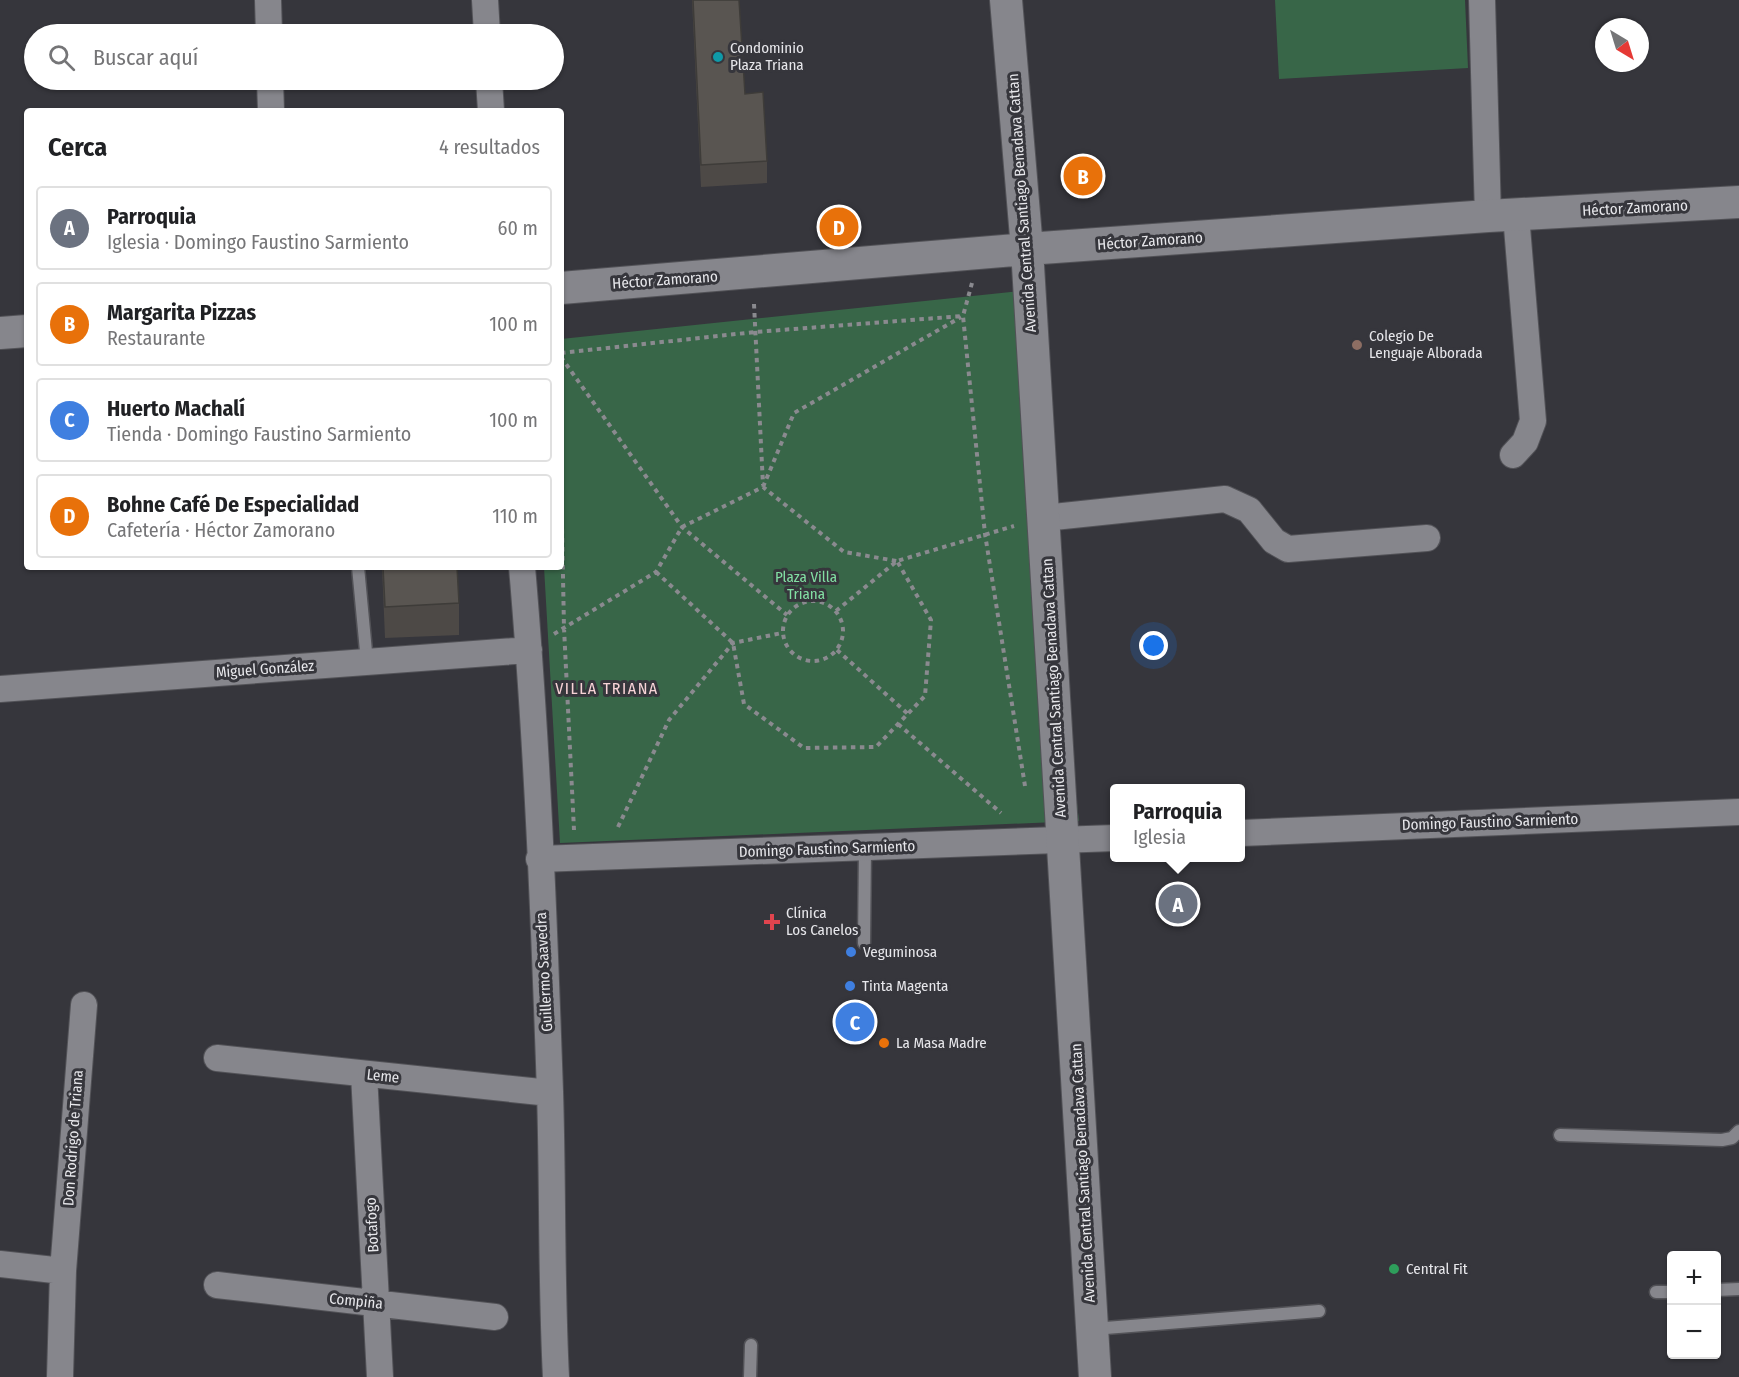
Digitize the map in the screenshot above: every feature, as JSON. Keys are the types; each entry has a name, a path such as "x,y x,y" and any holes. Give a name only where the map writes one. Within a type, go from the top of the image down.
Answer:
{"street":[{"path":"268,0 269,24"},
{"path":"486,0 487,24"},
{"name":"Avenida Central Santiago Benadava Cattan","path":"1006,0 1028,249 1044,518 1048,841 1095,1377"},
{"path":"1482,0 1502,216 1533,421 1526,442 1514,454"},
{"path":"270,90 271,108"},
{"path":"489,90 490,108"},
{"name":"Héctor Zamorano","path":"564,288 1028,249 1739,201"},
{"path":"0,333 24,331"},
{"path":"1044,518 1225,500 1249,510 1274,542 1288,549 1427,538"},
{"name":"Guillermo Saavedra","path":"522,570 529,650 550,1093 553,1322 556,1377"},
{"name":"Miguel González","path":"0,689 529,650"},
{"name":"Domingo Faustino Sarmiento","path":"1245,832 1739,812"},
{"name":"Domingo Faustino Sarmiento","path":"539,859 1110,838"},
{"name":"Don Rodrigo de Triana","path":"60,1377 63,1271 84,1005"},
{"name":"Leme","path":"217,1058 550,1093"},
{"name":"Botafogo","path":"364,1074 380,1377"},
{"path":"0,1264 63,1271"},
{"name":"Compiña","path":"217,1285 495,1317"}],"lane":[{"path":"358,570 367,662"},
{"path":"864,943 866,848"},
{"path":"1560,1135 1722,1140 1732,1138 1739,1131"},
{"path":"1721,1290 1739,1289"},
{"path":"1656,1292 1667,1292"},
{"path":"1092,1329 1319,1311"},
{"path":"750,1377 751,1345"}],"path":[{"path":"753,273 763,487 844,552 897,561"},
{"path":"564,355 755,332 963,316"},
{"path":"529,650 656,572 682,527 763,487 794,413 963,316"},
{"path":"963,316 985,534 1026,794"},
{"path":"564,359 682,527 787,615"},
{"path":"836,611 897,561 1044,518"},
{"path":"656,572 733,642 744,704 804,748 876,747 925,696 931,620 897,561"},
{"path":"563,570 575,858"},
{"path":"810,600 828,605 836,611 843,630 842,641 837,650 829,657 809,662 790,652 784,643 782,633 787,615 801,603 810,600"},
{"path":"616,830 669,720 733,642 782,633"},
{"path":"837,650 908,714"},
{"path":"898,724 1048,841"},
{"path":"574,825 584,826"}],"green space":[{"path":"1275,0 1465,0 1468,68 1279,79"},
{"name":"Plaza Villa Triana","path":"1020,291 1079,821 560,843 544,570 564,570 564,339"}],"building":[{"name":"Condominio Plaza Triana","path":"693,0 739,0 745,94 763,92 767,161 701,165"},
{"path":"383,570 457,570 459,603 385,607"}],"place":[{"name":"Condominio Plaza Triana","path":"718,57"},
{"name":"Margarita Pizzas","path":"1083,176"},
{"name":"Bohne Café De Especialidad","path":"839,227"},
{"name":"Colegio De Lenguaje Alborada","path":"1357,345"},
{"name":"Parroquia","path":"1178,904"},
{"name":"Clínica Los Canelos","path":"772,922"},
{"name":"Veguminosa","path":"851,952"},
{"name":"Tinta Magenta","path":"850,986"},
{"name":"Huerto Machalí","path":"855,1022"},
{"name":"La Masa Madre","path":"884,1043"},
{"name":"Central Fit","path":"1394,1269"}],"district":[{"name":"VILLA TRIANA","path":"607,688"}]}
